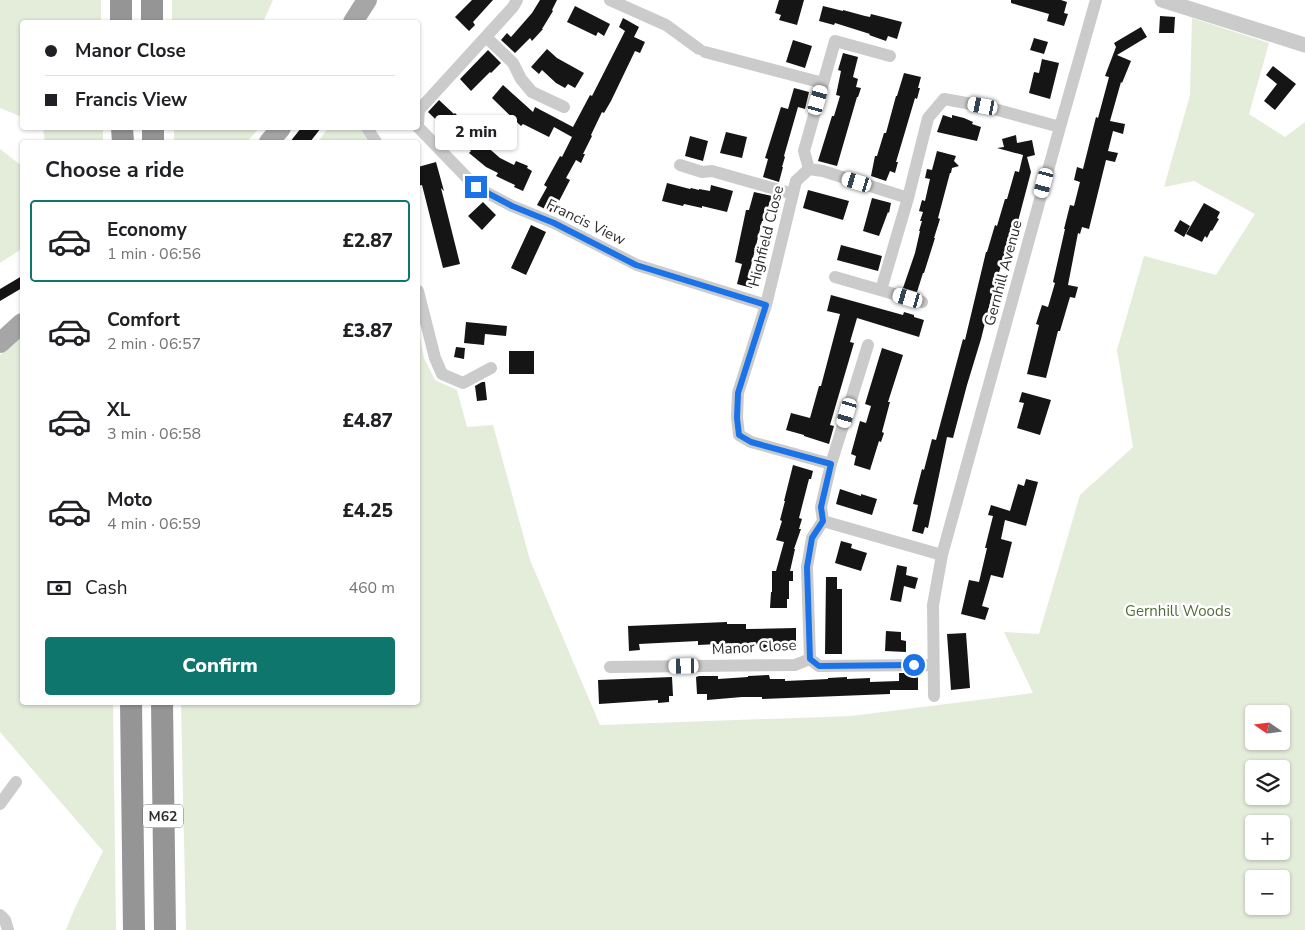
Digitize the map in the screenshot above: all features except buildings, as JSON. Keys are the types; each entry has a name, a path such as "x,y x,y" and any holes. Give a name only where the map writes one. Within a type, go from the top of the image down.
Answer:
{"highway":[{"path":"121,0 121,20"},
{"path":"152,0 152,20"},
{"name":"M62","path":"131,705 134,930"},
{"name":"M62","path":"162,705 165,930"}],"main road":[{"path":"354,20 366,0"},
{"path":"271,140 279,130"},
{"path":"0,344 20,325"}],"street":[{"name":"Francis View","path":"420,109 513,7 517,0"},
{"path":"610,0 666,25 702,50 823,82"},
{"name":"Gernhill Avenue","path":"934,696 932,605 942,555 1096,0"},
{"path":"1162,0 1305,45"},
{"path":"486,37 514,63 521,79 532,92 564,107"},
{"path":"890,56 834,41 804,151 809,169 823,171 908,198"},
{"path":"881,290 908,198 928,118 944,99 983,106 1060,127"},
{"name":"Francis View","path":"420,127 476,187 512,206 554,223 636,265 766,305"},
{"path":"680,165 702,172 712,171 793,194"},
{"name":"Highfield Close","path":"809,169 796,181 766,305 738,393 737,418 739,435 751,442 831,464"},
{"path":"835,277 922,302"},
{"path":"420,299 434,358 442,374 463,384 490,368"},
{"path":"868,345 831,464 821,507 823,521 942,555"},
{"name":"Manor Close","path":"810,659 807,567 812,538 823,521"},
{"name":"Manor Close","path":"810,659 819,666 933,665"},
{"name":"Manor Close","path":"610,666 795,665 810,659"},
{"path":"0,804 16,782"},
{"path":"0,915 5,920 8,930"}],"green space":[{"path":"0,0 101,0 101,20 20,20 20,116 0,108"},
{"path":"172,0 273,0 264,20 172,20"},
{"name":"Gernhill Woods","path":"1192,18 1269,43 1249,114 1285,137 1305,122 1305,930 186,930 181,705 420,705 420,337 424,358 435,380 457,390 467,427 493,425 530,560 600,725 851,716 1033,693 1004,632 1039,634 1080,495 1133,447 1117,350 1144,256 1216,275 1255,214 1194,181 1164,187 1190,95"},
{"path":"43,130 103,130 103,140 45,140"},
{"path":"174,130 257,130 249,140 174,140"},
{"path":"327,130 361,130 367,140 319,140"},
{"path":"0,149 20,164 20,250 0,263"},
{"path":"20,338 20,705 113,705 116,930 66,930 103,851 0,732 0,355"}],"route":[{"path":"476,187 512,206 554,223 636,265 766,305 738,393 737,418 739,435 751,442 831,464 821,507 823,521 812,538 807,567 810,659 819,666 914,665"}]}
